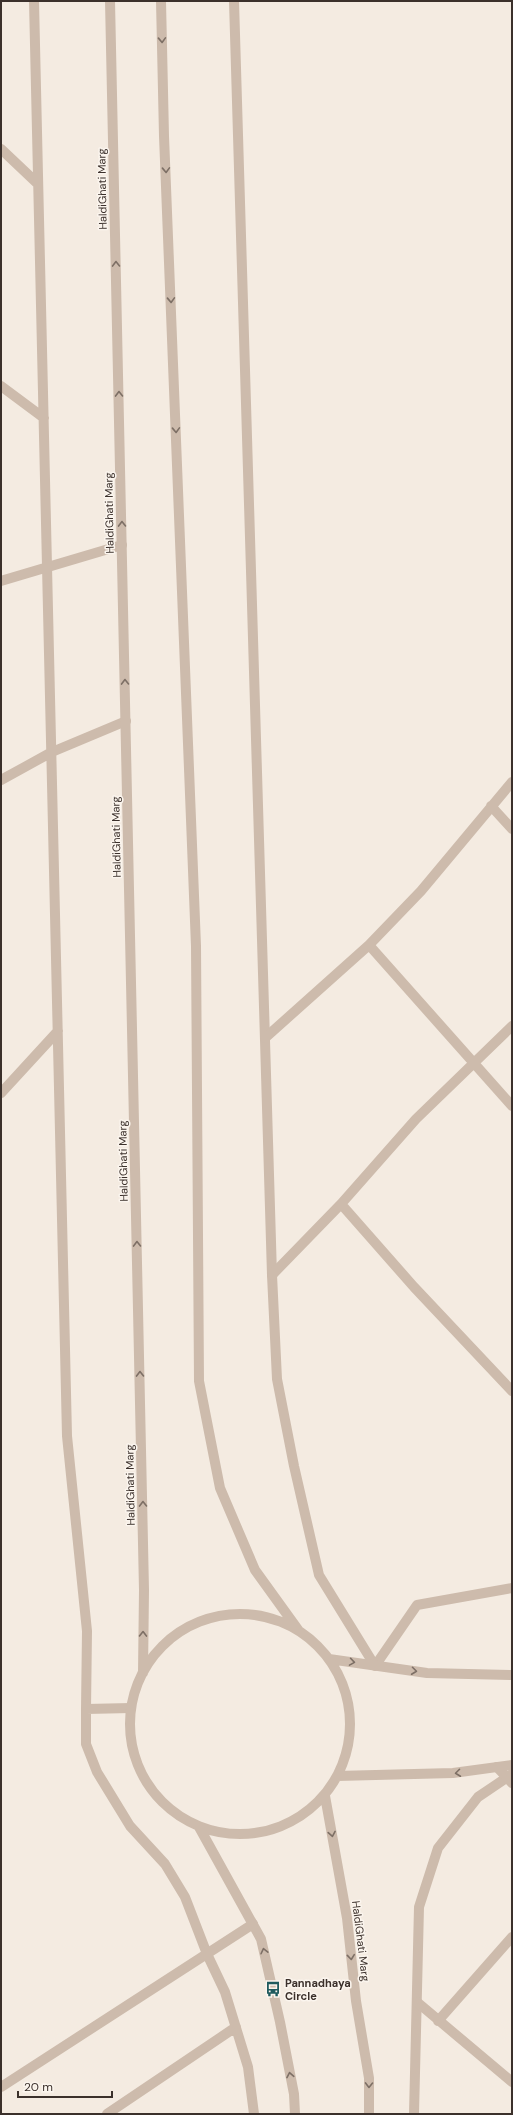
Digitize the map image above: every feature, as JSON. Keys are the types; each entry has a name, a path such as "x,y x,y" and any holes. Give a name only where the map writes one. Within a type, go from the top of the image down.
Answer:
{"street":[{"path":"34,1 67,1436 87,1631 86,1744 97,1772 130,1826 166,1864 185,1898 224,1992 236,2027 248,2067 254,2114"},
{"name":"HaldiGhati Marg","path":"110,1 144,1590 142,1673"},
{"path":"161,1 166,176 196,946 199,1381 220,1488 255,1570 299,1631"},
{"path":"234,1 272,1275 277,1378 294,1466 319,1575 375,1666"},
{"path":"1,149 38,184"},
{"path":"1,386 44,418"},
{"path":"1,581 122,545"},
{"path":"1,780 52,752 126,721"},
{"path":"265,1038 368,945 421,891 512,782"},
{"path":"491,806 512,829"},
{"path":"368,945 512,1106"},
{"path":"272,1275 341,1204 416,1119 512,1026"},
{"path":"1,1093 58,1031"},
{"path":"341,1204 414,1287 512,1391"},
{"path":"375,1666 417,1605 512,1588"},
{"path":"230,1614 266,1617 299,1631 316,1643 329,1659 344,1686 350,1716 348,1747 337,1776 324,1796 298,1818 267,1832 232,1835 199,1827 173,1813 152,1792 138,1766 131,1737 132,1708 142,1673 165,1644 195,1624 230,1614"},
{"path":"329,1659 427,1673 512,1675"},
{"path":"86,1709 132,1708"},
{"path":"337,1776 453,1773 512,1765"},
{"path":"414,2114 419,1907 438,1848 478,1797 510,1778 497,1767"},
{"name":"HaldiGhati Marg","path":"324,1796 347,1918 356,2001 370,2078 369,2114"},
{"path":"199,1827 261,1940 273,1989 294,2094 295,2114"},
{"path":"1,2087 253,1924"},
{"path":"438,2021 512,1937"},
{"path":"417,2002 512,2082"},
{"path":"108,2114 236,2027"}],"place":[{"name":"Pannadhaya Circle","path":"273,1989"}]}
